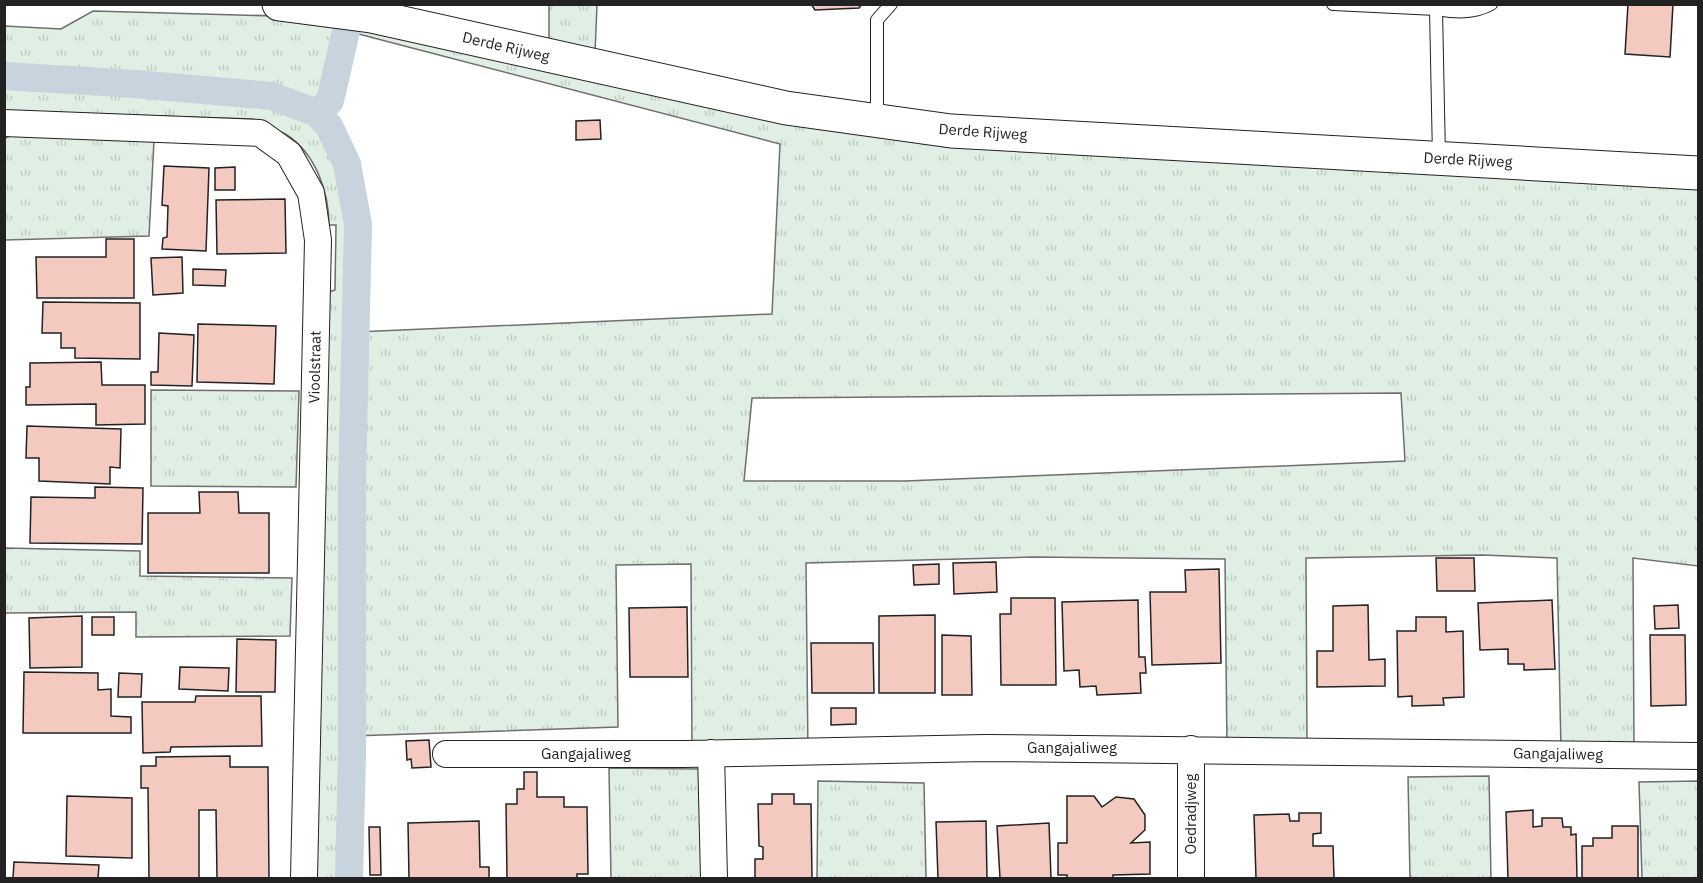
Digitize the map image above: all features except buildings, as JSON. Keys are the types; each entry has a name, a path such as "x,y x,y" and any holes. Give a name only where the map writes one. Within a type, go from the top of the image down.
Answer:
{"street":[{"name":"Derde Rijweg","path":"279,4 371,16 786,108 951,131 1698,173"},
{"name":"Vioolstraat","path":"4,123 260,133 289,154 311,193 318,240 304,879"},
{"name":"Gangajaliweg","path":"446,754 711,753 986,748 1698,756"},
{"name":"Oedradjweg","path":"1191,749 1191,879"},
{"path":"711,753 714,879"}],"lane":[{"path":"877,121 877,20 891,4"},
{"path":"1333,4 1460,12 1481,10 1491,4"},
{"path":"1436,9 1439,159"}],"green space":[{"path":"549,5 597,5 595,54 549,41"},
{"path":"93,11 277,16 319,22 346,31 372,30 784,118 1698,183 1698,566 1633,558 1634,750 1561,750 1557,558 1482,555 1306,558 1307,751 1227,751 1225,559 1033,557 806,563 808,754 692,755 691,564 616,565 618,727 352,736 349,878 315,878 326,293 335,290 336,225 329,225 327,200 323,187 306,153 287,135 253,119 5,111 5,26 61,29","holes":["347,31 780,144 772,314 356,332 358,246 353,188 346,161 334,136 317,113 330,101","1401,393 1405,461 905,481 744,481 752,398"]},
{"path":"13,135 154,141 149,236 5,240 5,138"},
{"path":"151,390 299,391 296,487 151,486"},
{"path":"5,548 140,551 140,576 292,578 290,636 136,637 136,612 5,613"},
{"path":"609,768 700,769 704,878 611,878"},
{"path":"1489,776 1491,878 1410,878 1408,777"},
{"path":"818,781 924,783 926,878 817,878"},
{"path":"1698,781 1698,878 1642,878 1639,782"}],"waterway":[{"path":"317,113 330,101 346,31"},
{"path":"4,76 272,96 317,113 329,126 347,164 358,225 352,480 352,755 349,878"}]}
